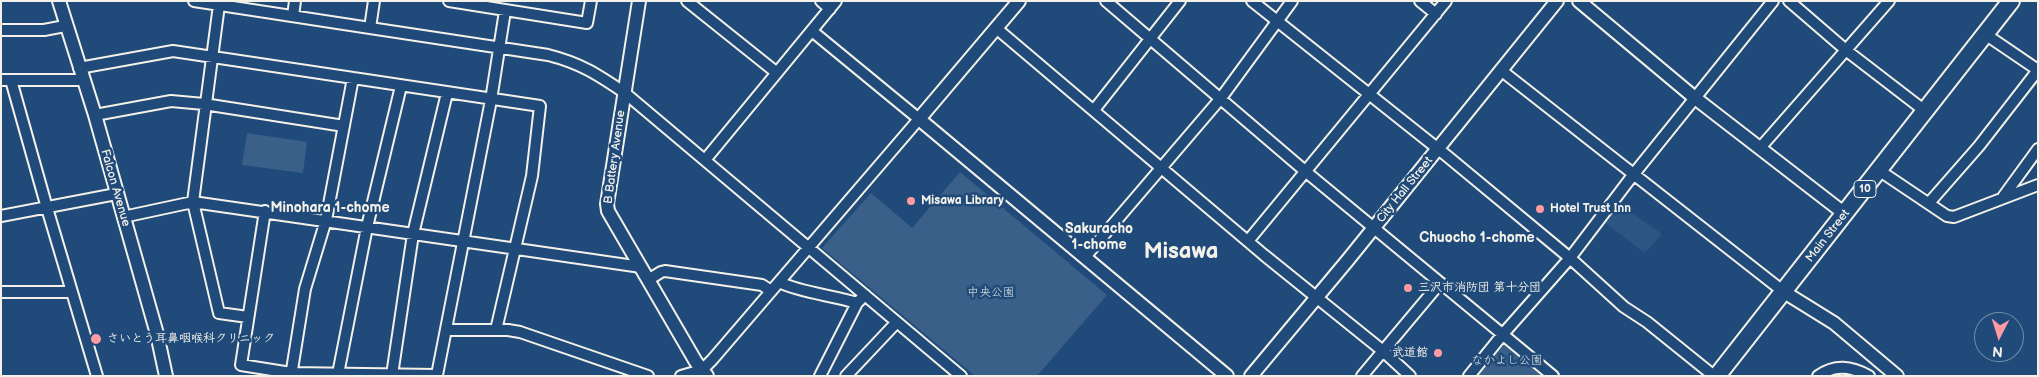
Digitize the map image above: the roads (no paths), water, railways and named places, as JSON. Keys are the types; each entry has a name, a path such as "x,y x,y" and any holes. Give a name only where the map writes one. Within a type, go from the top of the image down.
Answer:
{"main road":[{"name":"Main Street","path":"1716,376 1880,171 2011,1"}],"street":[{"name":"Falcon Avenue","path":"59,1 65,26 95,116 157,334 166,376"},
{"path":"194,1 548,55 569,60 591,70 624,93 961,376"},
{"path":"293,16 295,1"},
{"path":"370,28 374,1"},
{"path":"449,1 587,23 590,1"},
{"name":"B Battery Avenue","path":"639,1 607,204 608,211 704,373"},
{"path":"687,1 777,74"},
{"path":"704,160 833,5 821,1"},
{"path":"682,376 704,373 808,247 1019,1"},
{"path":"1106,1 1305,171 1553,376"},
{"path":"1094,110 1180,1"},
{"path":"1252,1 1438,149 1570,258 1624,307 1647,322 1716,376"},
{"path":"1085,257 1221,98 1292,1"},
{"path":"1420,1 1436,14"},
{"path":"1248,242 1446,1"},
{"name":"City Hall Street","path":"1250,376 1375,227 1557,1"},
{"path":"1579,1 1696,98 1845,214"},
{"path":"1469,376 1570,258 1633,175 1773,1"},
{"path":"1789,1 1847,51 1925,111"},
{"path":"1760,148 1889,1"},
{"path":"219,5 204,104 193,202 219,313 248,317"},
{"path":"265,211 240,365 291,374 437,375 492,100 505,11"},
{"path":"1,30 44,30 65,26"},
{"path":"996,28 1248,242 1383,351 1410,376"},
{"path":"812,31 1227,376"},
{"path":"1929,203 1979,146 2038,70 1986,34"},
{"path":"98,376 6,80 81,74 173,51 540,106 532,176 496,330"},
{"path":"1502,71 1784,292 1834,323 1897,376"},
{"path":"291,374 305,289 326,220 353,78"},
{"path":"338,374 367,227 401,86"},
{"path":"392,375 413,234 447,93"},
{"path":"95,116 171,101 204,104 344,126"},
{"path":"2003,198 2038,149"},
{"path":"1880,171 1947,216 1954,216 2038,185"},
{"path":"1,216 116,194"},
{"path":"123,216 193,202 641,267"},
{"path":"648,280 665,271 762,285 771,291"},
{"path":"779,282 791,287 857,303"},
{"path":"1362,376 1440,282"},
{"path":"1,292 72,292"},
{"path":"820,376 857,303 865,295"},
{"path":"846,376 896,323"},
{"path":"446,330 520,332 622,372 648,376"},
{"path":"1818,376 1826,370 1838,367 1854,368 1869,376"}],"place":[{"name":"Misawa Library","path":"911,201"},
{"name":"Hotel Trust Inn","path":"1540,209"},
{"name":"三沢市消防団 第十分団","path":"1408,288"},
{"name":"さいとう耳鼻咽喉科クリニック","path":"96,339"},
{"name":"武道館","path":"1438,353"}],"district":[{"name":"Minohara 1-chome","path":"330,208"},
{"name":"Sakuracho 1-chome","path":"1099,237"},
{"name":"Chuocho 1-chome","path":"1477,238"},
{"name":"Misawa","path":"1181,252"}],"park label":[{"name":"中央公園","path":"991,293"},
{"name":"なかよし公園","path":"1507,361"}]}
